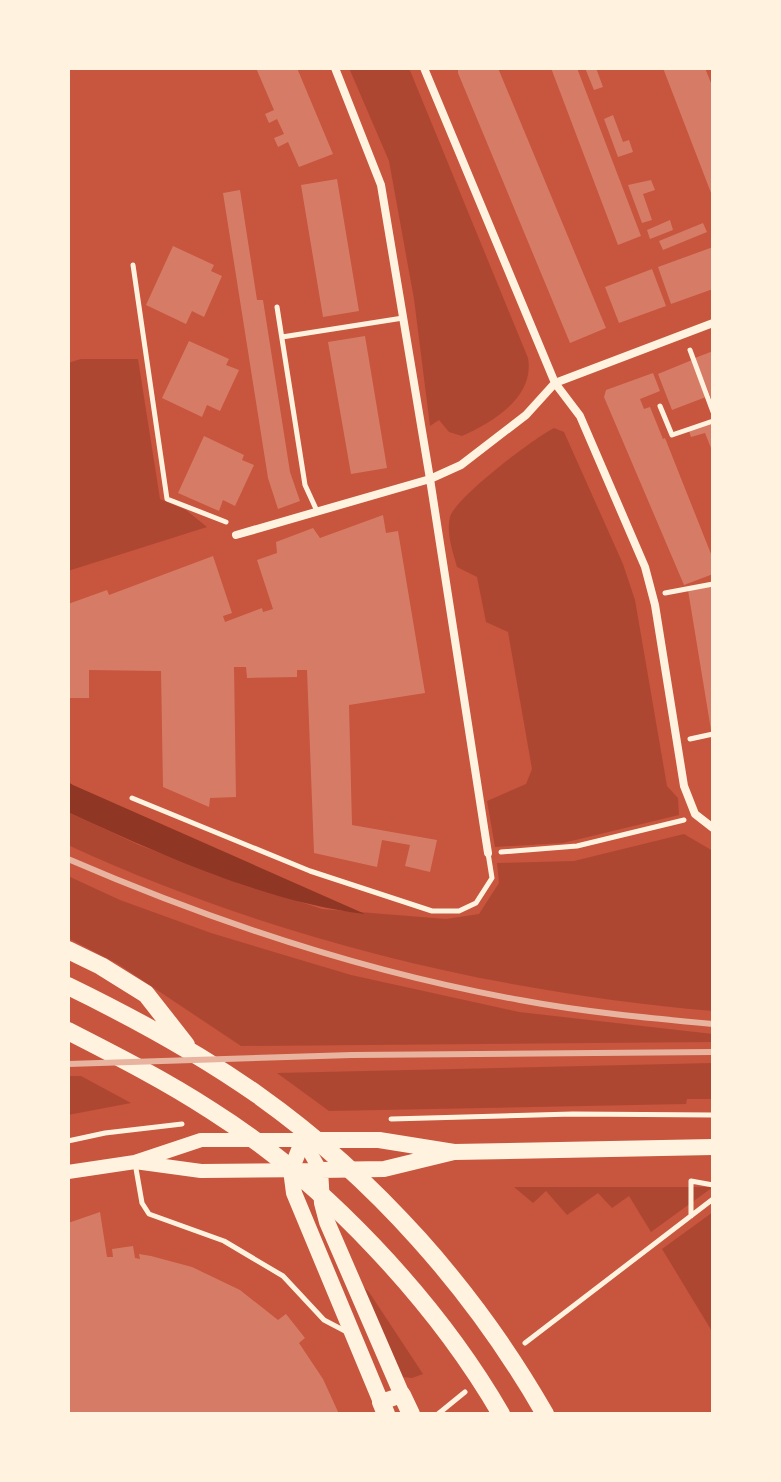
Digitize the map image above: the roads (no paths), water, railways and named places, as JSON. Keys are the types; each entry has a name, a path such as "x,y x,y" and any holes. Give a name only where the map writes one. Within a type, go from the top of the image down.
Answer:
{"highway":[{"path":"68,950 146,994 193,1053"},
{"path":"68,986 193,1053 259,1095 367,1186 433,1254 457,1284 504,1348 545,1414"},
{"path":"72,1035 145,1071 214,1112 270,1152 375,1247 469,1363 501,1414"},
{"path":"402,1395 411,1414"}],"main road":[{"path":"454,1152 384,1169 320,1170 322,1203 327,1222 402,1395 384,1408 298,1203 291,1170 303,1140 379,1140 454,1152 713,1147"}],"street":[{"path":"335,68 381,185 488,853"},
{"path":"424,68 555,383 580,416 645,567 684,786 695,814 713,828"},
{"path":"236,535 430,479 472,457 526,415 555,383 713,323"},
{"path":"68,1172 135,1162 201,1140 303,1140 320,1170 201,1171 135,1162"}],"lane":[{"path":"277,307 305,485 317,511"},
{"path":"281,337 403,318"},
{"path":"132,798 310,871 432,911 459,911 476,903 492,878 488,853"},
{"path":"135,1162 142,1203 149,1214 224,1241 283,1276 324,1320 353,1335"}],"railway":[{"path":"68,859 234,924 404,975 544,1004 713,1024"},
{"path":"68,1064 352,1055 713,1052"}]}
